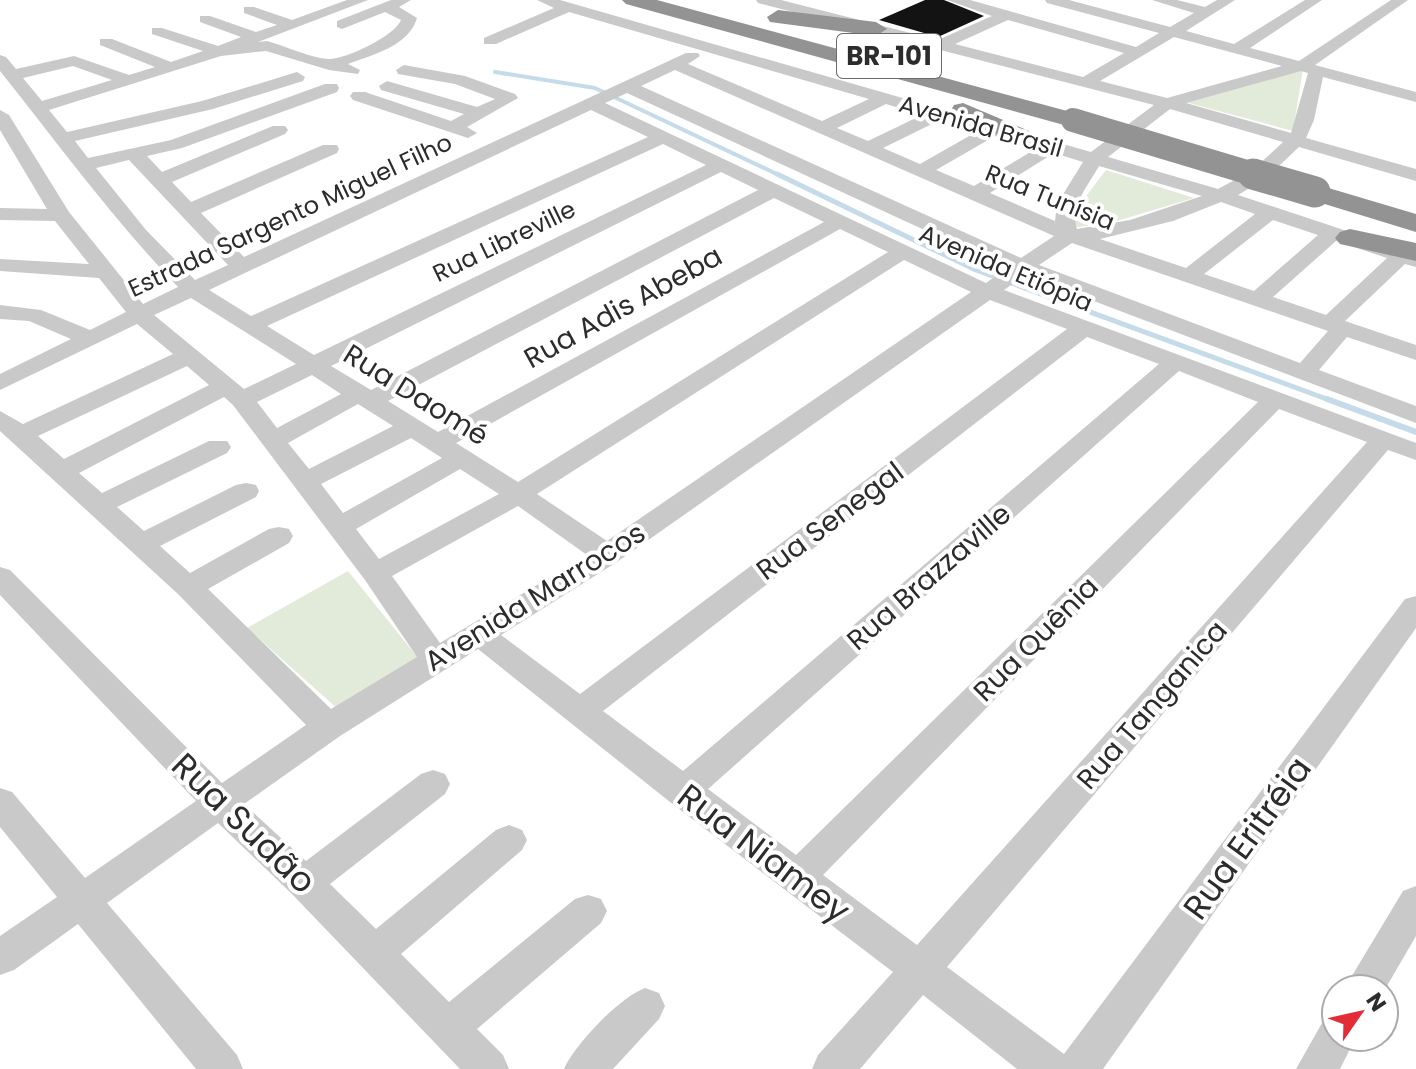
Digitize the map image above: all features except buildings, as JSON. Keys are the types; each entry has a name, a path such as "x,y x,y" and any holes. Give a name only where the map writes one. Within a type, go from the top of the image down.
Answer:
{"highway":[{"name":"Avenida Brasil","path":"633,0 842,56 1082,103"},
{"name":"Avenida Brasil","path":"684,2 1082,103 1322,184 1416,223"},
{"path":"684,2 876,29"},
{"path":"842,56 1020,136"},
{"name":"Avenida Brasil","path":"1322,184 1416,205"},
{"path":"1342,235 1411,256"}],"street":[{"path":"361,0 171,68 46,106 1,116 61,215 139,314 234,393 274,440 375,573 436,661"},
{"name":"Avenida Brasil","path":"544,0 1095,158 1342,235"},
{"name":"Avenida Brasil","path":"763,0 1036,69 1082,103 1167,103 1297,138 1416,175"},
{"path":"808,11 832,0"},
{"path":"954,0 1137,52"},
{"path":"1052,0 1309,68 1397,86 1416,97"},
{"path":"1159,0 1207,12"},
{"path":"1082,103 1137,52 1228,0"},
{"path":"1237,49 1315,0"},
{"path":"1401,0 1309,68 1297,138 1248,181 1222,196 1119,230 1069,235 1064,218 1067,204 1095,158 1167,103 1309,68 1416,2"},
{"path":"277,48 388,3 410,21 405,30 392,40 329,65"},
{"path":"303,4 328,11"},
{"path":"490,41 568,7"},
{"path":"249,10 290,24"},
{"path":"940,45 1006,15"},
{"path":"205,19 255,37"},
{"path":"989,57 1049,27"},
{"path":"157,31 219,51 256,46 277,48 352,70"},
{"path":"1036,69 1090,39"},
{"path":"106,42 171,68"},
{"name":"Estrada Sargento Miguel Filho","path":"0,383 139,314 707,48"},
{"name":"Rua Daomé","path":"0,60 46,106 82,165 139,234 192,289 517,493 607,555"},
{"path":"14,75 74,61 129,81"},
{"name":"Rua Tunísia","path":"675,64 1069,235 1416,353"},
{"path":"731,88 781,69"},
{"path":"46,106 99,70"},
{"path":"46,106 236,82 271,70"},
{"path":"404,70 459,80 509,98 453,127"},
{"path":"46,106 156,117 235,98 297,77"},
{"path":"777,109 833,83"},
{"path":"382,85 481,114"},
{"path":"82,165 135,155 194,138 331,88"},
{"name":"Avenida Etiópia","path":"608,94 664,137 901,253 1004,278 1303,374 1416,415"},
{"name":"Avenida Etiópia","path":"608,94 813,171 1004,278 1082,329 1416,452"},
{"path":"359,96 501,144"},
{"path":"823,128 884,99"},
{"path":"813,171 938,114"},
{"path":"156,117 194,138"},
{"path":"921,171 995,129"},
{"path":"160,180 279,130"},
{"path":"250,325 664,137"},
{"path":"975,194 1053,146"},
{"path":"188,211 330,149"},
{"path":"1394,168 1416,149"},
{"path":"135,155 241,266"},
{"path":"0,162 29,160"},
{"name":"Rua Libreville","path":"60,472 234,393 310,364 721,165"},
{"path":"274,440 774,190"},
{"path":"1187,277 1270,212"},
{"path":"0,214 61,215"},
{"name":"Rua Adis Abeba","path":"436,444 838,222"},
{"name":"Avenida Marrocos","path":"0,958 328,727 607,555 1069,235"},
{"path":"1257,300 1342,235"},
{"path":"375,573 453,533 901,253"},
{"path":"1303,374 1336,326 1411,256"},
{"path":"0,265 108,272"},
{"path":"0,312 33,315 90,338"},
{"name":"Rua Senegal","path":"578,712 1082,329"},
{"path":"191,355 10,426 188,587 328,727"},
{"name":"Rua Brazzaville","path":"682,792 1175,362"},
{"name":"Rua Quênia","path":"797,878 1275,399"},
{"path":"304,482 410,428"},
{"name":"Rua Tanganica","path":"833,1069 1383,440"},
{"path":"99,505 218,447"},
{"path":"339,527 459,459"},
{"path":"141,544 246,491"},
{"path":"188,587 279,536"},
{"name":"Rua Sudão","path":"0,577 221,804 305,883 488,1069"},
{"name":"Rua Eritréia","path":"1078,1069 1416,606"},
{"name":"Rua Niamey","path":"480,635 920,971 1028,1063"},
{"path":"305,883 433,784"},
{"path":"0,802 222,1069"},
{"path":"374,954 509,840"},
{"path":"1374,973 1416,902"},
{"path":"447,1029 588,911"},
{"path":"585,1069 645,1006"}],"green space":[{"path":"1303,69 1293,131 1185,102"},
{"path":"1106,170 1194,198 1110,223 1077,227 1071,216"},
{"path":"348,571 419,659 339,710 247,628"}],"waterway":[{"path":"495,72 595,88 781,176"},
{"path":"777,174 976,270 1332,401"},
{"path":"1327,399 1416,432"}]}
